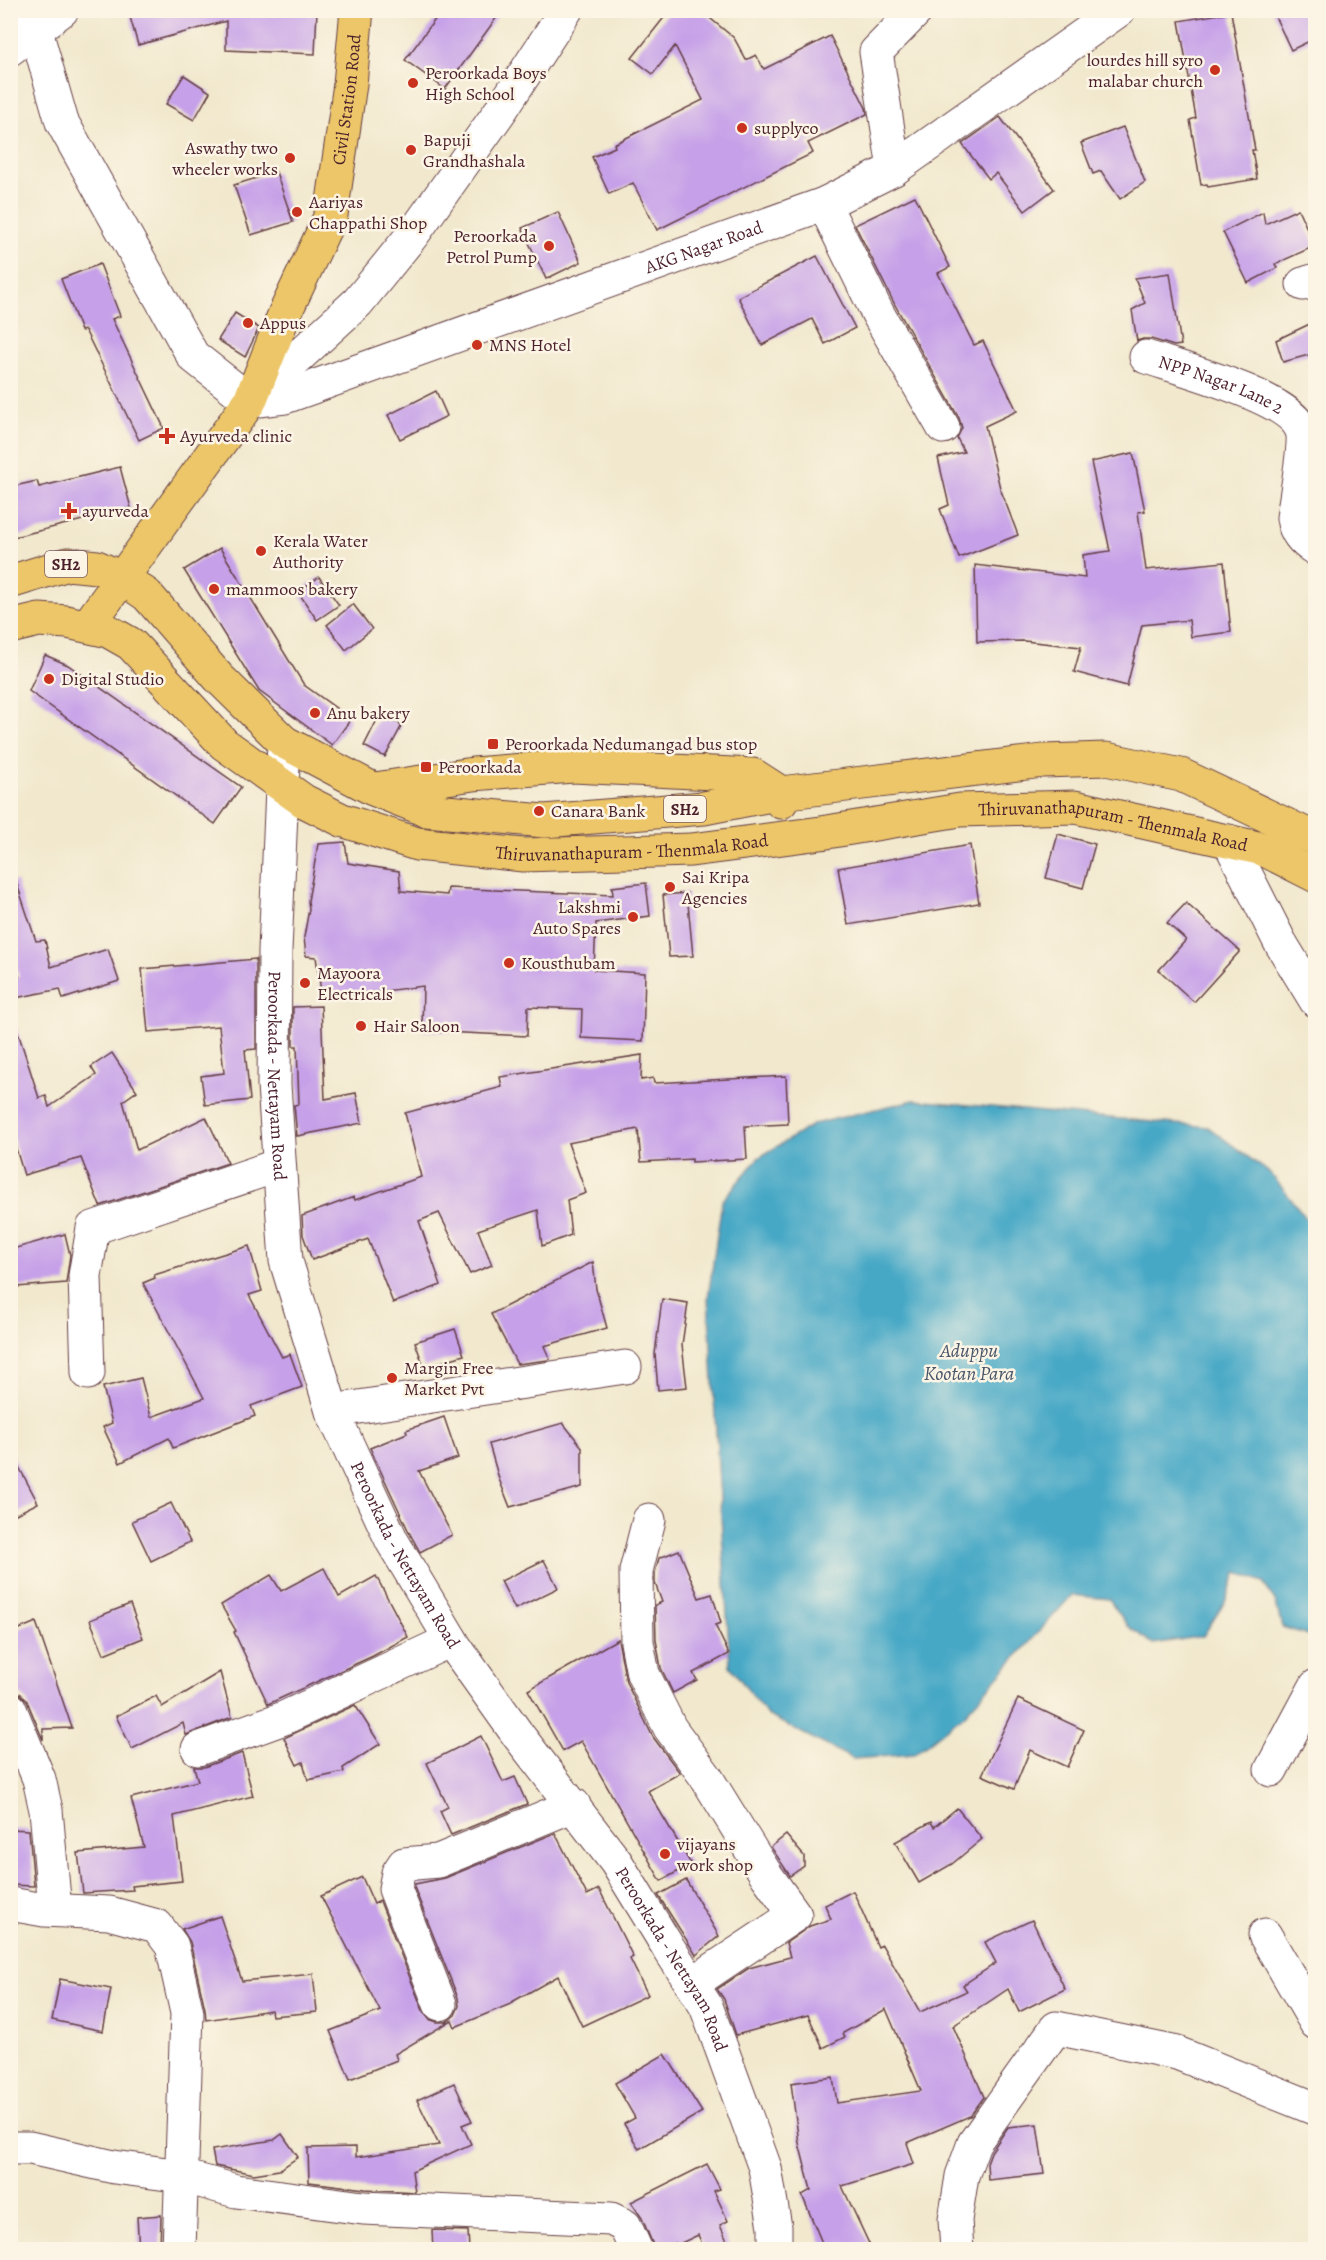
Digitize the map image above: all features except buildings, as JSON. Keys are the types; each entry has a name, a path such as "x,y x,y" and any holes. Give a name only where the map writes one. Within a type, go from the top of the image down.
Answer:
{"main road":[{"name":"Civil Station Road","path":"88,625 250,401 284,315 331,215 350,84 357,10"},
{"name":"SH2","path":"10,582 68,564 97,567 122,578"},
{"name":"Thiruvanathapuram - Thenmala Road","path":"122,578 147,595 219,678 284,742 373,789 426,810 544,821 704,808 781,793 1043,761 1106,759 1181,775 1316,839"},
{"name":"Thiruvanathapuram - Thenmala Road","path":"10,627 39,620 88,625 108,631 131,644 224,744 281,782 304,801 342,820 417,844 523,855 690,850 960,810 1075,807 1263,849 1316,876"},
{"path":"373,789 473,774 573,766 753,775 781,793 782,838"},
{"path":"1229,841 1244,803"}],"street":[{"path":"62,10 24,30 62,122 193,356 250,401 358,302 386,268 414,233 494,120 566,10"},
{"path":"894,169 876,52 917,10"},
{"name":"AKG Nagar Road","path":"250,401 285,397 824,204 894,169 1119,10"},
{"path":"824,204 878,314 942,427"},
{"name":"NPP Nagar Lane 2","path":"1146,357 1225,382 1284,410 1297,422 1302,431 1303,440 1293,518 1295,529 1308,544 1316,549"},
{"name":"Peroorkada - Nettayam Road","path":"284,742 275,951 274,1074 285,1261 332,1411 392,1541 451,1640 518,1734 616,1862 706,2006 765,2168 775,2227 775,2250"},
{"path":"1229,841 1280,942 1316,1000"},
{"path":"88,1372 85,1276 93,1228 279,1165"},
{"path":"332,1411 626,1367"},
{"path":"650,1520 636,1571 637,1642 643,1674 670,1728 706,1777 767,1876 795,1916 693,1983"},
{"path":"198,1749 284,1718 451,1640"},
{"path":"1271,1770 1316,1686"},
{"path":"10,1709 39,1779 46,1810 55,1910"},
{"path":"440,2004 395,1889 398,1873 404,1864 438,1861 574,1805"},
{"path":"10,1904 55,1910 109,1913 157,1926 172,1946 187,2013 179,2250"},
{"path":"1264,1935 1316,2023"},
{"path":"957,2250 955,2220 962,2176 974,2143 1056,2028 1177,2053 1316,2109"},
{"path":"10,2148 30,2148 114,2167 182,2176 236,2191 363,2208 611,2219 624,2226 636,2250"}],"water":[{"name":"Aduppu Kootan Para","path":"914,1100 1208,1127 1271,1174 1315,1229 1316,1629 1308,1635 1282,1627 1276,1603 1263,1582 1237,1572 1225,1602 1203,1636 1153,1644 1128,1626 1109,1599 1072,1595 964,1715 914,1754 853,1759 767,1715 730,1666 708,1298 722,1201 758,1158 814,1124"}],"place":[{"name":"lourdes hill syro malabar church","path":"1215,70"},
{"name":"Peroorkada Boys High School","path":"413,83"},
{"name":"supplyco","path":"742,128"},
{"name":"Bapuji Grandhashala","path":"411,150"},
{"name":"Aswathy two wheeler works","path":"290,158"},
{"name":"Aariyas Chappathi Shop","path":"297,212"},
{"name":"Peroorkada Petrol Pump","path":"549,246"},
{"name":"Appus","path":"248,323"},
{"name":"MNS Hotel","path":"477,345"},
{"name":"Ayurveda clinic","path":"167,436"},
{"name":"ayurveda","path":"69,511"},
{"name":"Kerala Water Authority","path":"261,551"},
{"name":"mammoos bakery","path":"214,589"},
{"name":"Digital Studio","path":"49,679"},
{"name":"Anu bakery","path":"315,713"},
{"name":"Peroorkada Nedumangad bus stop","path":"493,744"},
{"name":"Peroorkada","path":"426,767"},
{"name":"Canara Bank","path":"539,811"},
{"name":"Sai Kripa Agencies","path":"670,887"},
{"name":"Lakshmi Auto Spares","path":"633,917"},
{"name":"Kousthubam","path":"509,963"},
{"name":"Mayoora Electricals","path":"305,983"},
{"name":"Hair Saloon","path":"361,1026"},
{"name":"Margin Free Market Pvt","path":"392,1378"},
{"name":"vijayans work shop","path":"665,1854"}]}
